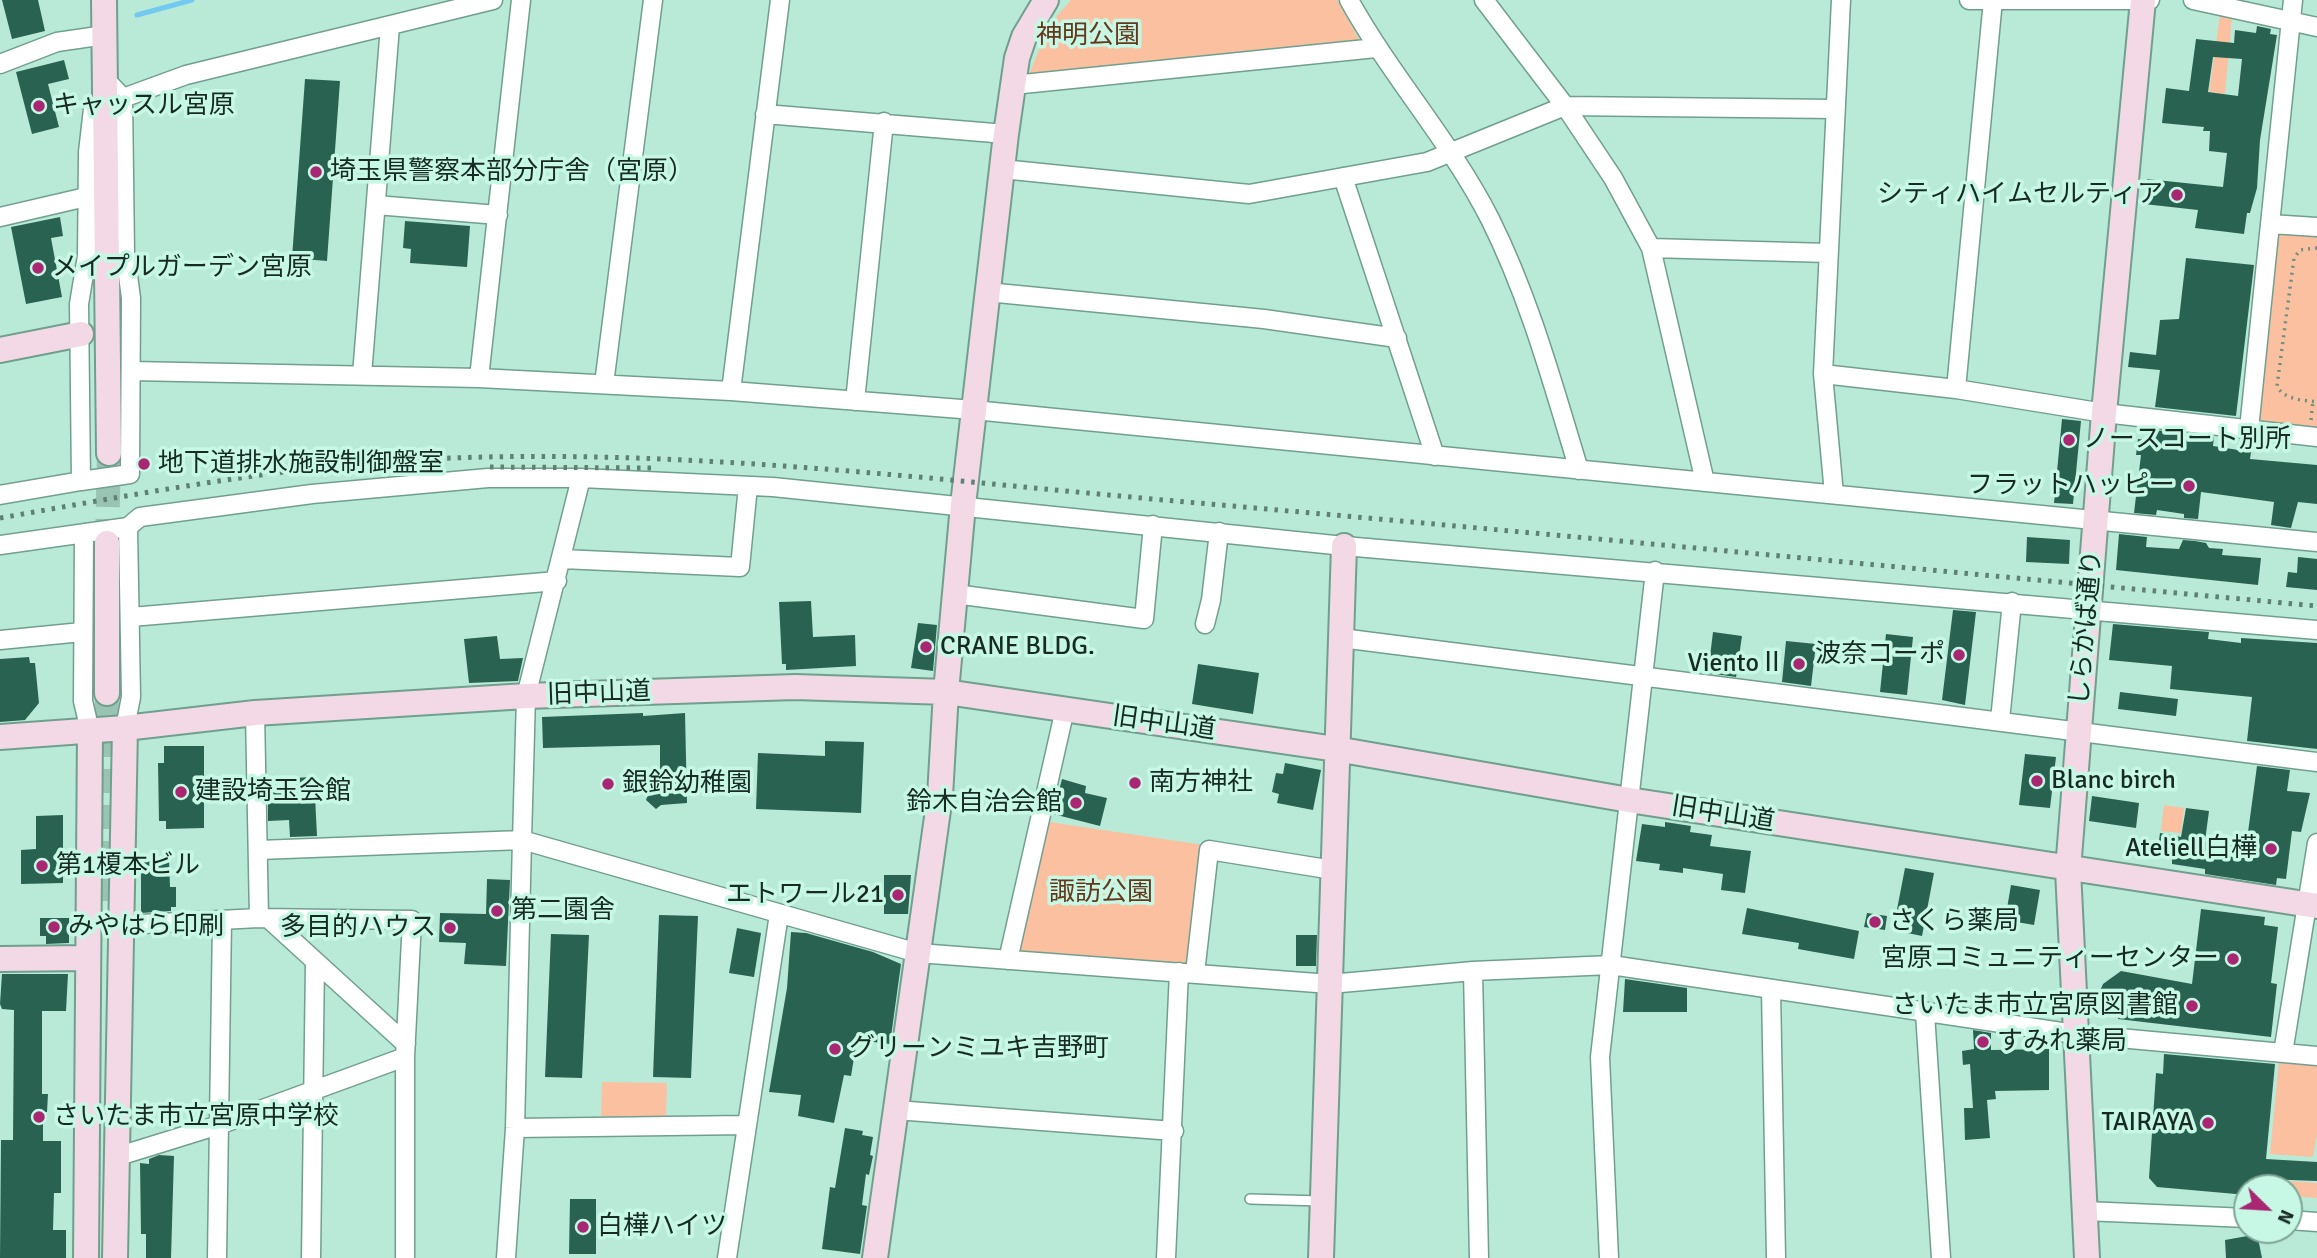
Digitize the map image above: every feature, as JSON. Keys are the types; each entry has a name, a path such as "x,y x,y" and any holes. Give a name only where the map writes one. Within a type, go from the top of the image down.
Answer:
{"street":[{"path":"0,495 130,474 131,371 114,101 104,78 104,0"},
{"path":"81,481 79,304 87,256 86,197 93,109 186,75 493,0"},
{"path":"479,379 522,0"},
{"path":"604,384 653,0"},
{"path":"730,391 780,0"},
{"path":"875,1258 940,796 946,692 963,505 1006,134 1024,37 1046,0"},
{"path":"1349,0 1376,48 1450,153 1490,219 1532,318 1579,470"},
{"path":"1484,0 1565,106 1613,178 1651,248 1705,482"},
{"path":"1834,494 1823,374 1841,0"},
{"path":"1969,0 2150,0"},
{"name":"しらかば通り","path":"2087,1258 2068,870 2104,413 2143,0"},
{"path":"2193,0 2317,27"},
{"path":"2249,429 2293,0"},
{"path":"1956,390 1993,1"},
{"path":"362,375 390,26"},
{"path":"0,64 57,42 105,35"},
{"path":"1013,85 1376,48"},
{"path":"109,453 114,101"},
{"path":"1002,169 1249,194 1427,162 1565,106 1835,110"},
{"path":"765,114 1006,134"},
{"path":"855,401 884,122"},
{"path":"1343,177 1435,456"},
{"path":"0,217 86,197"},
{"path":"376,205 498,215"},
{"path":"2270,224 2317,227"},
{"path":"1651,248 1828,253"},
{"path":"987,292 1264,319 1397,338"},
{"path":"0,350 81,334"},
{"path":"131,371 362,375 604,384 974,410 2317,542"},
{"path":"1823,374 1956,390 2104,413 2317,437"},
{"path":"0,545 128,527 140,517 312,494 488,478 581,478 748,486 963,505 1344,546 2317,630"},
{"path":"506,1258 515,1128 526,696 581,478"},
{"path":"562,559 740,567 748,486"},
{"path":"955,594 1144,619 1153,525"},
{"path":"116,1258 125,728 131,697 128,527"},
{"path":"1205,624 1211,600 1219,532"},
{"path":"84,533 83,701 90,731 86,1258"},
{"path":"107,544 107,693"},
{"path":"1321,1258 1344,546"},
{"path":"1609,1258 1600,1057 1655,571"},
{"path":"131,617 557,581"},
{"path":"2000,720 2012,603"},
{"path":"0,640 82,632"},
{"path":"1340,638 2317,762"},
{"name":"旧中山道","path":"0,737 125,728 256,713 526,696 795,687 946,692 1336,749 1629,800 2312,906"},
{"path":"1009,960 1065,709"},
{"path":"256,713 259,850 264,918 315,962 406,1050"},
{"path":"89,835 107,831 123,835"},
{"path":"259,850 522,840 918,953 1330,984 1474,971 1611,965 2075,1034 2317,1056"},
{"path":"2283,1053 2312,906 2317,843"},
{"path":"1166,1258 1187,972 1209,850 1333,870"},
{"path":"100,1258 105,901"},
{"path":"727,1258 779,914"},
{"path":"122,925 264,918 412,920 406,1050 405,1258"},
{"path":"217,1258 222,920"},
{"path":"0,959 88,958"},
{"path":"311,1258 315,962"},
{"path":"1474,971 1479,1258"},
{"path":"1771,990 1776,1258"},
{"path":"1925,1013 1941,1258"},
{"path":"119,1156 219,1125 313,1090 406,1050"},
{"path":"896,1111 1174,1131"},
{"path":"515,1128 746,1125"},
{"path":"2085,1211 2233,1217"}],"lane":[{"path":"1250,1199 1323,1202"}],"path":[{"path":"2317,248 2301,250 2294,258 2277,386 2290,397 2317,402"}],"green space":[{"name":"神明公園","path":"1071,0 1337,0 1359,39 1356,44 1029,75 1049,25"},
{"path":"2220,15 2232,17 2225,94 2209,92"},
{"path":"2277,229 2317,231 2317,427 2255,420"},
{"path":"2164,805 2184,808 2181,833 2161,831"},
{"name":"諏訪公園","path":"1049,822 1204,845 1187,963 1019,952"},
{"path":"2279,1061 2317,1065 2317,1134 2313,1157 2270,1154"},
{"path":"602,1082 667,1083 666,1120 608,1121 601,1116"},
{"path":"2303,1182 2317,1183 2317,1198 2303,1197"}],"building":[{"path":"2,0 38,0 45,31 12,39"},
{"path":"2257,26 2271,29 2270,34 2277,35 2260,140 2257,188 2250,213 2247,213 2244,234 2195,228 2198,210 2144,204 2147,179 2223,187 2227,153 2209,151 2210,131 2203,131 2204,127 2162,123 2166,88 2189,91 2196,39 2234,43 2235,30 2256,33","holes":["2213,57 2242,59 2238,96 2208,92"]},
{"name":"キャッスル宮原","path":"64,60 69,79 48,84 59,127 32,134 16,72"},
{"path":"305,79 340,81 327,261 292,258"},
{"name":"メイプルガーデン宮原","path":"60,217 63,236 51,238 62,297 26,304 11,227"},
{"path":"405,221 470,226 467,267 410,263 411,249 403,248"},
{"path":"2186,258 2254,265 2236,416 2155,407 2160,370 2128,367 2130,352 2156,355 2160,320 2179,319"},
{"path":"2062,419 2081,421 2073,504 2054,503"},
{"path":"2147,429 2214,437 2213,446 2251,452 2250,459 2317,465 2317,504 2298,502 2291,528 2271,525 2274,502 2201,492 2198,519 2157,510 2156,515 2134,513 2141,455 2136,455 2138,439 2146,440"},
{"path":"2119,534 2147,537 2146,547 2179,549 2183,540 2195,541 2206,543 2209,548 2223,549 2222,555 2261,558 2258,585 2116,570"},
{"path":"2027,537 2070,540 2069,564 2026,562"},
{"path":"2298,557 2317,559 2317,590 2286,587 2288,572 2297,573"},
{"path":"811,601 813,637 855,635 856,666 786,670 786,664 782,664 779,602"},
{"name":"波奈コーポ","path":"1953,610 1976,612 1965,705 1942,700"},
{"name":"CRANE BLDG.","path":"918,623 937,625 933,671 911,668"},
{"path":"2113,624 2209,632 2208,639 2241,643 2241,638 2317,643 2317,749 2247,741 2252,697 2170,689 2172,666 2109,660"},
{"path":"1713,632 1742,636 1736,677 1708,673"},
{"path":"1886,634 1913,637 1907,695 1880,692"},
{"path":"497,636 500,659 523,658 518,681 469,683 464,639"},
{"name":"VientoⅡ","path":"1786,641 1816,644 1811,686 1782,682"},
{"path":"29,657 30,663 35,663 39,703 25,720 0,722 0,659"},
{"path":"1198,664 1259,673 1253,714 1192,704"},
{"path":"2120,692 2178,699 2176,716 2118,709"},
{"path":"643,713 643,716 685,713 687,803 661,805 656,809 646,800 650,789 660,787 660,745 543,748 542,717"},
{"path":"825,741 864,742 861,813 756,809 758,753 825,756"},
{"name":"建設埼玉会館","path":"164,746 204,746 204,828 166,829 166,821 159,821 158,763 164,763"},
{"name":"Blanc birch","path":"2025,754 2056,757 2050,808 2019,805"},
{"path":"1285,763 1321,770 1313,810 1277,803 1279,794 1272,792 1276,773 1283,774"},
{"path":"2257,766 2290,770 2287,791 2310,793 2301,832 2292,831 2286,879 2277,878 2276,885 2205,874 2205,869 2172,864 2172,850 2158,848 2160,833 2181,837 2186,808 2209,811 2205,841 2246,847"},
{"path":"314,777 317,836 290,837 289,820 268,821 268,779"},
{"path":"1062,779 1086,786 1085,793 1107,798 1100,826 1053,814"},
{"path":"2092,796 2139,803 2136,828 2089,821"},
{"name":"第1榎本ビル","path":"63,815 63,883 21,884 21,850 36,849 36,816"},
{"path":"1665,822 1691,826 1690,832 1712,835 1710,846 1751,851 1745,893 1721,890 1723,874 1683,868 1683,873 1659,870 1660,864 1636,861 1642,824 1665,827"},
{"path":"169,860 170,887 176,887 176,907 171,907 171,911 141,913 141,861"},
{"path":"1905,868 1934,873 1922,936 1893,930"},
{"name":"エトワール21","path":"884,875 911,875 908,914 884,914"},
{"name":"第二園舎","path":"487,879 510,880 506,966 464,964 466,943 439,942 440,913 486,914"},
{"path":"2011,885 2040,890 2034,925 2005,920"},
{"path":"1747,908 1859,931 1854,959 1798,949 1799,943 1742,934"},
{"path":"2201,909 2265,917 2264,925 2278,927 2271,983 2277,984 2271,1037 2118,1019 2119,1016 2103,1005 2100,991 2103,984 2121,971 2192,984"},
{"path":"1867,913 1887,916 1885,930 1864,927"},
{"path":"659,915 698,916 691,1078 653,1077"},
{"name":"みやはら印刷","path":"40,918 69,918 69,943 46,944 46,936 40,936"},
{"path":"737,928 761,933 754,977 729,973"},
{"path":"791,932 806,933 873,952 901,964 890,1044 857,1040 851,1076 844,1075 834,1123 798,1116 801,1095 769,1092 787,988"},
{"path":"551,934 589,935 582,1078 545,1077"},
{"path":"1296,935 1317,935 1316,966 1296,966"},
{"path":"2,974 68,974 66,1011 42,1011 42,1094 48,1094 47,1112 43,1112 43,1141 61,1141 61,1193 54,1193 53,1230 66,1230 66,1258 0,1258 1,1140 13,1140 14,1010 2,1009 0,1004"},
{"path":"1625,979 1687,988 1687,1012 1623,1012"},
{"path":"1973,1030 1991,1033 1991,1050 2049,1049 2049,1090 1995,1091 1996,1099 1987,1100 1990,1138 1965,1140 1964,1108 1973,1108 1970,1064 1963,1065 1962,1051 1974,1049"},
{"path":"2164,1054 2275,1064 2266,1159 2317,1162 2317,1181 2303,1180 2303,1174 2233,1174 2233,1194 2157,1187 2149,1178 2156,1073 2163,1074"},
{"path":"845,1128 863,1131 862,1135 873,1137 870,1155 873,1156 869,1175 866,1174 862,1205 867,1206 860,1254 822,1249 830,1187 835,1188"},
{"path":"159,1155 174,1156 171,1258 146,1258 146,1234 141,1234 140,1163 149,1164 149,1159"},
{"name":"白樺ハイツ","path":"570,1199 596,1199 596,1254 569,1254"},
{"path":"2233,1239 2233,1244 2259,1244 2262,1258 2226,1258 2225,1240"}],"waterway":[{"path":"137,15 192,0"}],"tunnel":[{"path":"107,543 109,453"},
{"path":"105,901 107,693"}],"railway":[{"path":"0,518 225,480 338,466 452,458 633,458 814,468 2317,606"},
{"path":"490,467 654,468"}],"place":[{"name":"キャッスル宮原","path":"39,106"},
{"name":"埼玉県警察本部分庁舎（宮原）","path":"316,172"},
{"name":"シティハイムセルティア","path":"2177,195"},
{"name":"メイプルガーデン宮原","path":"38,268"},
{"name":"ノースコート別所","path":"2069,440"},
{"name":"地下道排水施設制御盤室","path":"144,464"},
{"name":"フラットハッピー","path":"2189,486"},
{"name":"CRANE BLDG.","path":"926,647"},
{"name":"波奈コーポ","path":"1959,655"},
{"name":"VientoⅡ","path":"1799,664"},
{"name":"Blanc birch","path":"2037,781"},
{"name":"南方神社","path":"1135,783"},
{"name":"銀鈴幼稚園","path":"608,784"},
{"name":"建設埼玉会館","path":"181,792"},
{"name":"鈴木自治会館","path":"1076,803"},
{"name":"Ateliell白樺","path":"2271,849"},
{"name":"第1榎本ビル","path":"42,866"},
{"name":"エトワール21","path":"898,895"},
{"name":"第二園舎","path":"497,911"},
{"name":"さくら薬局","path":"1875,922"},
{"name":"みやはら印刷","path":"54,927"},
{"name":"多目的ハウス","path":"450,928"},
{"name":"宮原コミュニティーセンター","path":"2233,959"},
{"name":"さいたま市立宮原図書館","path":"2192,1006"},
{"name":"すみれ薬局","path":"1983,1042"},
{"name":"グリーンミユキ吉野町","path":"835,1049"},
{"name":"さいたま市立宮原中学校","path":"39,1117"},
{"name":"TAIRAYA","path":"2208,1123"},
{"name":"白樺ハイツ","path":"583,1227"}]}
